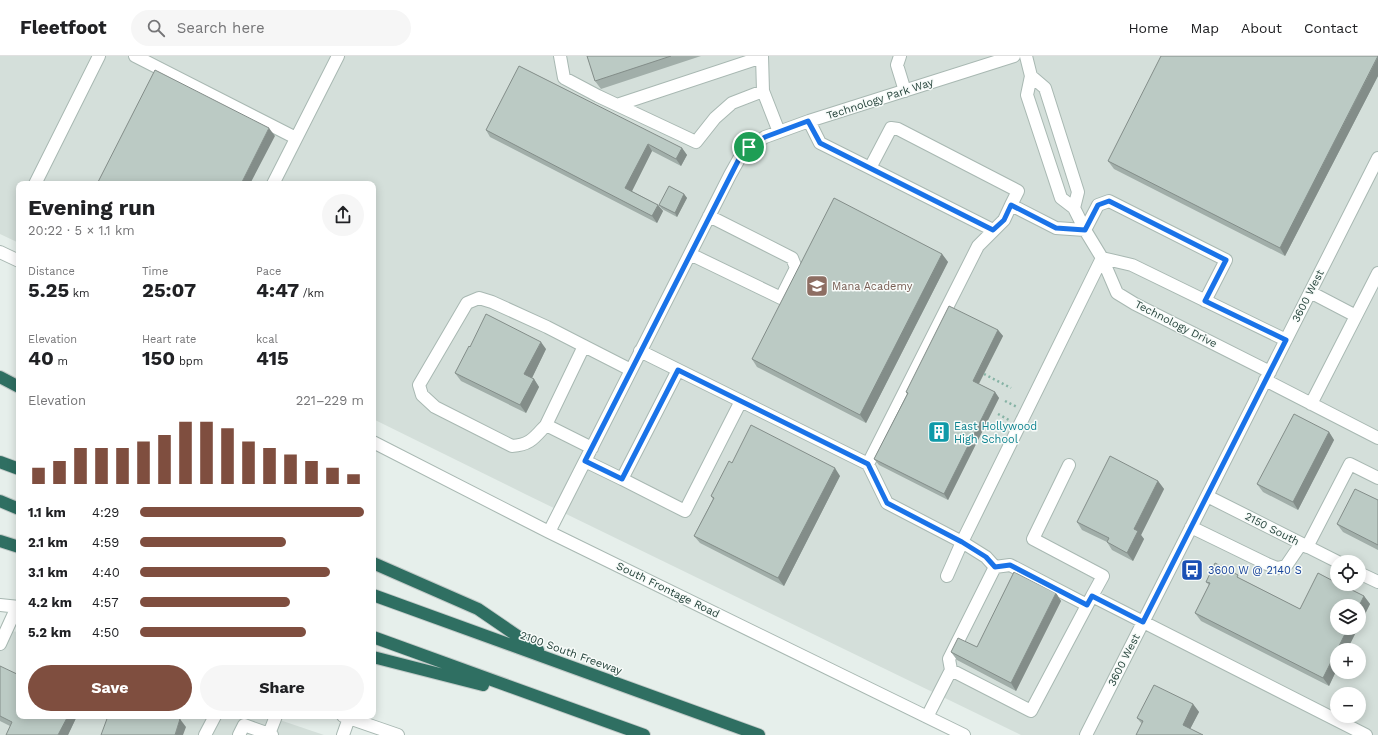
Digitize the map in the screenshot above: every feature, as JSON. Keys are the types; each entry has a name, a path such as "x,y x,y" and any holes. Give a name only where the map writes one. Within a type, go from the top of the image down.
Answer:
{"highway":[{"path":"0,378 16,386"},
{"path":"0,462 16,468"},
{"path":"0,501 16,508"},
{"path":"0,541 16,546"},
{"path":"376,564 478,609 554,660"},
{"name":"2100 South Freeway","path":"376,596 759,735"},
{"path":"376,638 644,735"},
{"path":"376,658 471,681 635,735"}],"street":[{"path":"36,181 99,56"},
{"path":"135,56 296,138"},
{"path":"274,181 338,56"},
{"path":"560,56 564,78 616,105 696,142 715,118 732,103 763,91"},
{"path":"900,56 897,65 905,91"},
{"name":"Technology Park Way","path":"549,532 709,216 739,159 749,147 765,137 808,121 1014,56"},
{"name":"Technology Drive","path":"1026,56 1030,76 1027,95 1061,198 1074,208 1102,258 1117,293 1267,376 1311,404 1378,438"},
{"path":"616,105 762,57 763,91 778,132"},
{"path":"1030,76 1045,88 1078,192 1074,208"},
{"path":"808,121 820,143 993,230"},
{"path":"868,464 978,246 1004,220 1018,190 898,129 891,128 870,168"},
{"name":"3600 West","path":"1086,735 1378,159"},
{"path":"1011,205 1056,228 1085,230 1098,205 1109,201 1226,260 1205,301"},
{"path":"690,254 781,298 796,268 792,258 709,216"},
{"path":"0,252 16,260"},
{"path":"946,576 1102,258 1132,265 1286,340"},
{"path":"1311,404 1378,273"},
{"path":"1310,292 1356,316"},
{"path":"584,346 546,425 533,439 522,446 512,446 435,407 422,395 419,385 467,303 479,298 492,302 584,346 631,370"},
{"path":"640,351 868,464 887,503 962,542 986,557 995,567"},
{"path":"622,479 678,370"},
{"path":"585,461 685,511 741,401"},
{"path":"546,425 592,448"},
{"name":"South Frontage Road","path":"376,444 549,532 964,735"},
{"path":"1191,527 1277,568 1286,566 1304,545 1350,464 1378,478"},
{"path":"951,670 1031,711 1103,576 1032,539 1069,465"},
{"name":"2150 South","path":"1207,496 1330,558"},
{"path":"995,567 1010,565 1090,601 1143,622 1366,735"},
{"path":"927,717 951,670 949,659 995,567"},
{"path":"1366,576 1378,582"},
{"path":"0,605 16,607"},
{"path":"0,644 16,611"},
{"path":"205,735 213,719"},
{"path":"239,735 244,724 271,734 275,719"},
{"path":"343,735 346,719"},
{"path":"352,719 398,735"}],"path":[{"path":"984,374 1011,388"}],"shaded area":[{"path":"0,56 1378,56 1378,735 1021,735 376,420 376,181 16,181 16,242 0,234"},
{"path":"0,630 16,632 16,719 277,719 324,735 0,735"}],"building":[{"path":"587,56 671,56 595,81"},
{"path":"1161,56 1378,56 1280,248 1108,161"},
{"path":"519,66 682,148 676,159 648,144 625,188 658,205 652,216 486,130"},
{"path":"155,70 269,128 242,181 99,181"},
{"path":"669,186 684,194 675,213 659,205"},
{"path":"834,198 942,254 860,415 752,359"},
{"name":"East Hollywood High School","path":"949,306 998,330 973,381 995,392 944,494 874,459 908,393 906,392"},
{"path":"486,314 541,342 524,374 534,379 520,405 455,373"},
{"path":"1294,414 1329,432 1293,502 1257,484"},
{"path":"751,425 835,468 778,578 694,536 714,498 711,496 729,461 732,463"},
{"path":"1110,456 1158,481 1134,529 1138,531 1127,553 1107,542 1109,538 1077,522"},
{"path":"1355,489 1378,500 1378,545 1337,524"},
{"path":"1215,563 1238,575 1237,577 1300,609 1318,573 1330,579 1330,591 1354,591 1364,596 1362,599 1330,599 1330,635 1344,635 1340,643 1330,643 1330,664 1323,678 1195,613 1210,583 1206,582"},
{"path":"1014,572 1056,593 1011,683 951,652 958,638 977,647"},
{"path":"0,666 16,674 16,719 66,719 58,735 6,735 12,722 0,716"},
{"path":"1154,685 1193,704 1183,725 1203,735 1136,735 1143,721 1137,718"},
{"path":"107,719 180,719 175,735 101,735"}],"place":[{"name":"Mana Academy","path":"817,286"},
{"name":"East Hollywood High School","path":"939,432"},
{"name":"3600 W @ 2140 S","path":"1192,570"}],"route":[{"path":"808,121 820,143 993,230 1004,220 1011,205 1056,228 1085,230 1098,205 1109,201 1226,260 1205,301 1286,340 1143,622 1092,596 1087,605 1010,565 995,567 986,557 962,542 887,503 868,464 678,370 622,479 585,461 730,175 739,159 749,147 765,137 808,121"}]}
